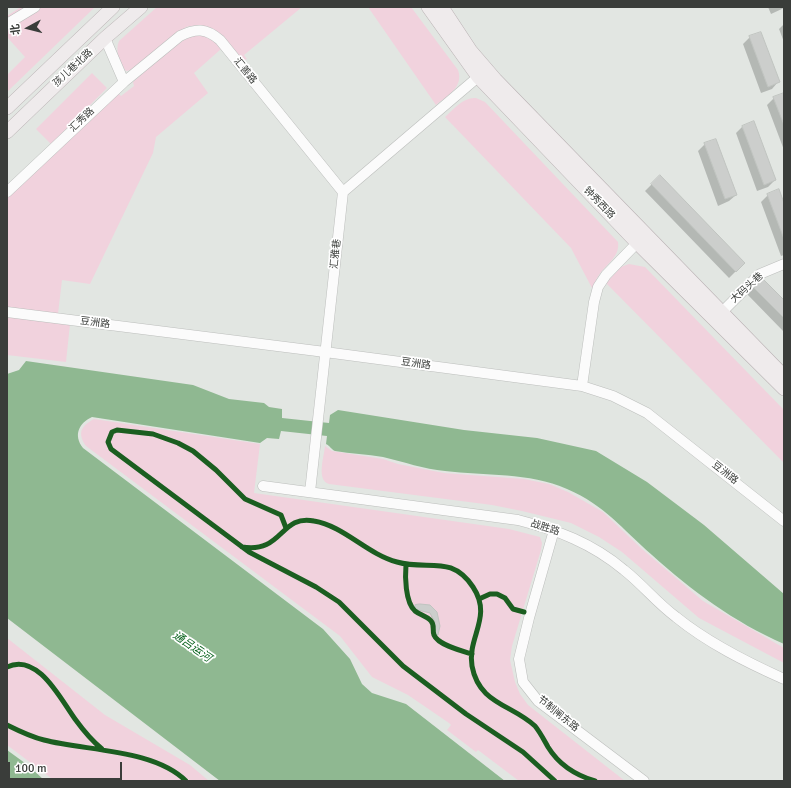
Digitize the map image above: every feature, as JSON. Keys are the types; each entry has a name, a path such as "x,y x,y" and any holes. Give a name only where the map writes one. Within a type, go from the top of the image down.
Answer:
{"main road":[{"name":"孩儿巷北路","path":"7,132 105,38 141,7"},
{"name":"钟秀西路","path":"428,7 478,77 637,243 784,376"},
{"name":"钟秀西路","path":"442,7 471,51 496,80 718,316 784,389"},
{"name":"孩儿巷北路","path":"7,108 108,8"}],"street":[{"path":"7,24 35,7"},
{"name":"汇善路","path":"124,82 180,36 196,30 211,32 220,40 344,192"},
{"path":"105,38 124,82"},
{"path":"344,192 478,77"},
{"name":"汇秀路","path":"7,192 124,82"},
{"name":"汇雅巷","path":"310,492 344,192"},
{"path":"582,386 594,302 598,287 606,274 637,243"},
{"name":"大码头巷","path":"718,316 760,274 784,264"},
{"name":"豆洲路","path":"7,312 582,386 613,396 647,413 784,521"},
{"name":"战胜路","path":"263,486 518,520 554,530 592,548 624,569 674,616 699,634 724,649 784,679"},
{"name":"节制闸东路","path":"554,530 519,659 523,682 538,701 644,781"}],"shaded area":[{"path":"21,7 95,7 7,92 7,75 25,57 7,37 7,16"},
{"path":"157,7 302,7 244,55 247,59 244,60 236,54 215,30 198,25 186,27 131,70 126,71 118,56 117,48 119,41"},
{"path":"368,7 411,7 458,70 459,81 457,86 436,105"},
{"path":"200,34 214,41 221,49 194,73 208,93 156,137 153,153 90,284 62,280 57,322 70,324 66,362 7,355 7,198 118,93 121,96 134,86 133,82 174,47 192,36"},
{"path":"92,73 107,88 51,144 36,129"},
{"path":"476,98 485,102 618,242 615,256 598,277 593,290 571,248 445,117 463,101"},
{"path":"629,264 645,267 784,410 784,463 606,283 621,267"},
{"path":"94,419 260,444 254,493 509,529 540,537 542,543 541,550 512,646 510,660 515,682 520,694 528,705 625,781 519,781 478,750 476,752 447,730 451,725 449,723 408,695 372,677 340,636 86,446 81,434 82,430 86,424"},
{"path":"325,446 332,451 383,459 398,464 444,473 524,479 549,484 568,492 603,512 642,549 703,601 784,648 784,663 699,618 622,552 599,537 571,523 492,505 329,484 325,482 322,473 322,462"},
{"path":"7,638 105,715 190,765 209,781 55,781 7,745"}],"water":[{"name":"通吕运河","path":"26,361 193,385 229,399 264,403 269,407 282,409 282,418 329,423 330,415 338,410 464,430 537,438 596,451 647,482 704,525 784,594 784,644 748,626 714,605 682,581 603,510 581,496 552,484 522,477 437,470 383,457 335,451 326,444 327,436 281,431 279,439 267,438 260,443 92,417 81,426 79,430 78,439 83,448 323,629 350,659 362,684 372,693 406,704 505,781 220,781 7,618 7,374 19,370"},
{"path":"7,750 29,766 45,781 7,781"}],"building":[{"path":"761,32 780,82 768,87 749,36"},
{"path":"784,93 784,125 773,97"},
{"path":"754,121 776,180 764,185 742,126"},
{"path":"716,139 737,195 725,199 704,143"},
{"path":"660,175 745,263 736,272 651,184"},
{"path":"779,189 784,203 784,239 767,194"},
{"path":"762,278 784,300 784,318 753,287"},
{"path":"415,605 430,605 437,612 440,626 438,635 434,635 435,622 430,613 414,609"}],"cycle path":[{"path":"286,528 281,515 245,499 216,470 193,451 178,443 153,434 117,430 112,432 108,442 111,449 249,552 316,587 339,602 403,666 466,714 523,752 555,781"},
{"path":"242,547 255,548 266,545 294,523 303,520 314,521 335,528 376,553 397,562 447,567 456,570 465,577 473,587 481,608 471,656 476,679 481,688 497,702 535,726 552,753 562,764 581,776 595,781"},
{"path":"406,564 406,589 409,602 412,607 415,611 431,621 436,639 445,645 472,654"},
{"path":"479,599 490,594 497,594 505,598 513,609 524,612"},
{"path":"7,667 18,664 29,666 38,672 56,690 84,731 102,749"},
{"path":"7,725 30,736 44,740 138,757 156,763 172,771 186,781"}]}
